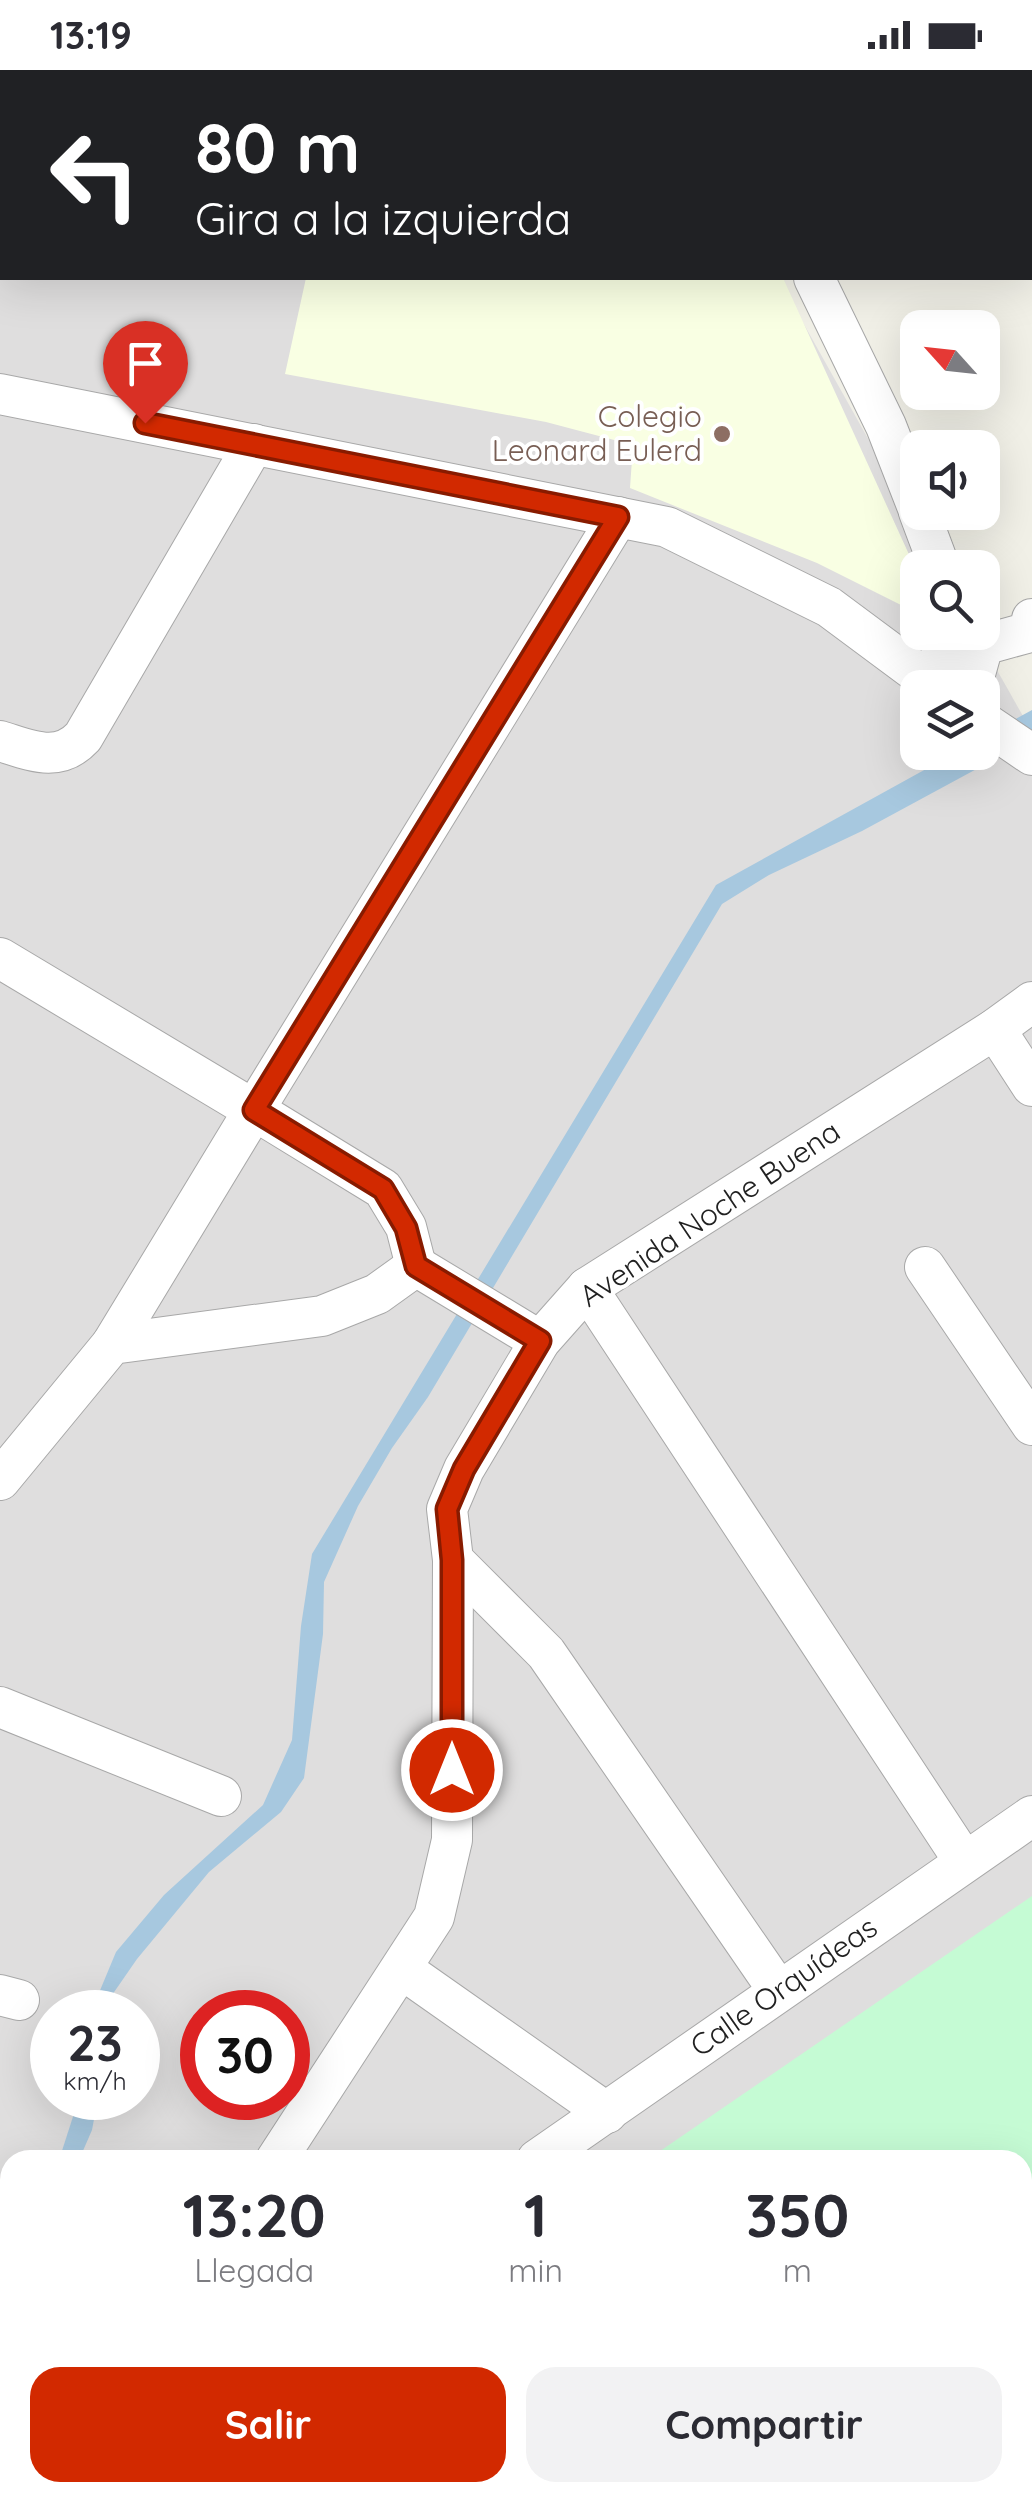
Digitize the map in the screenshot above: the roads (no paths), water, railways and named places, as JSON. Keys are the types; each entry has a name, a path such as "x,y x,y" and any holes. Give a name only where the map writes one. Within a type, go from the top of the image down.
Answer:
{"street":[{"path":"815,280 900,463"},
{"path":"0,394 667,528 829,606 915,670"},
{"path":"0,741 44,754 73,748 254,444"},
{"path":"0,1480 112,1344 618,517"},
{"path":"975,670 983,645 1030,632 1032,619"},
{"path":"1000,733 1032,755"},
{"path":"0,958 383,1189 432,1275 540,1341"},
{"name":"Avenida Noche Buena","path":"283,2150 434,1917 452,1840 452,1560 447,1509 464,1469 540,1341 588,1288 1032,1002"},
{"path":"995,1029 1032,1086"},
{"path":"925,1267 1032,1425"},
{"path":"112,1344 322,1316 432,1275"},
{"path":"588,1288 964,1861"},
{"path":"452,1560 546,1653 778,1990"},
{"path":"0,1707 221,1796"},
{"name":"Calle Orquídeas","path":"551,2150 1032,1816"},
{"path":"402,1969 607,2113"}],"water":[{"path":"1032,710 1032,739 1000,756 1000,728"},
{"path":"924,770 975,770 862,831 769,875 722,904 428,1397 358,1506 324,1582 323,1634 304,1778 281,1812 209,1872 116,1990 100,1990 116,1952 164,1895 263,1805 292,1740 301,1626 312,1554 716,885"},
{"path":"72,2120 94,2120 83,2150 62,2150"}],"place":[{"name":"Colegio Leonard Eulerd","path":"722,434"}]}
